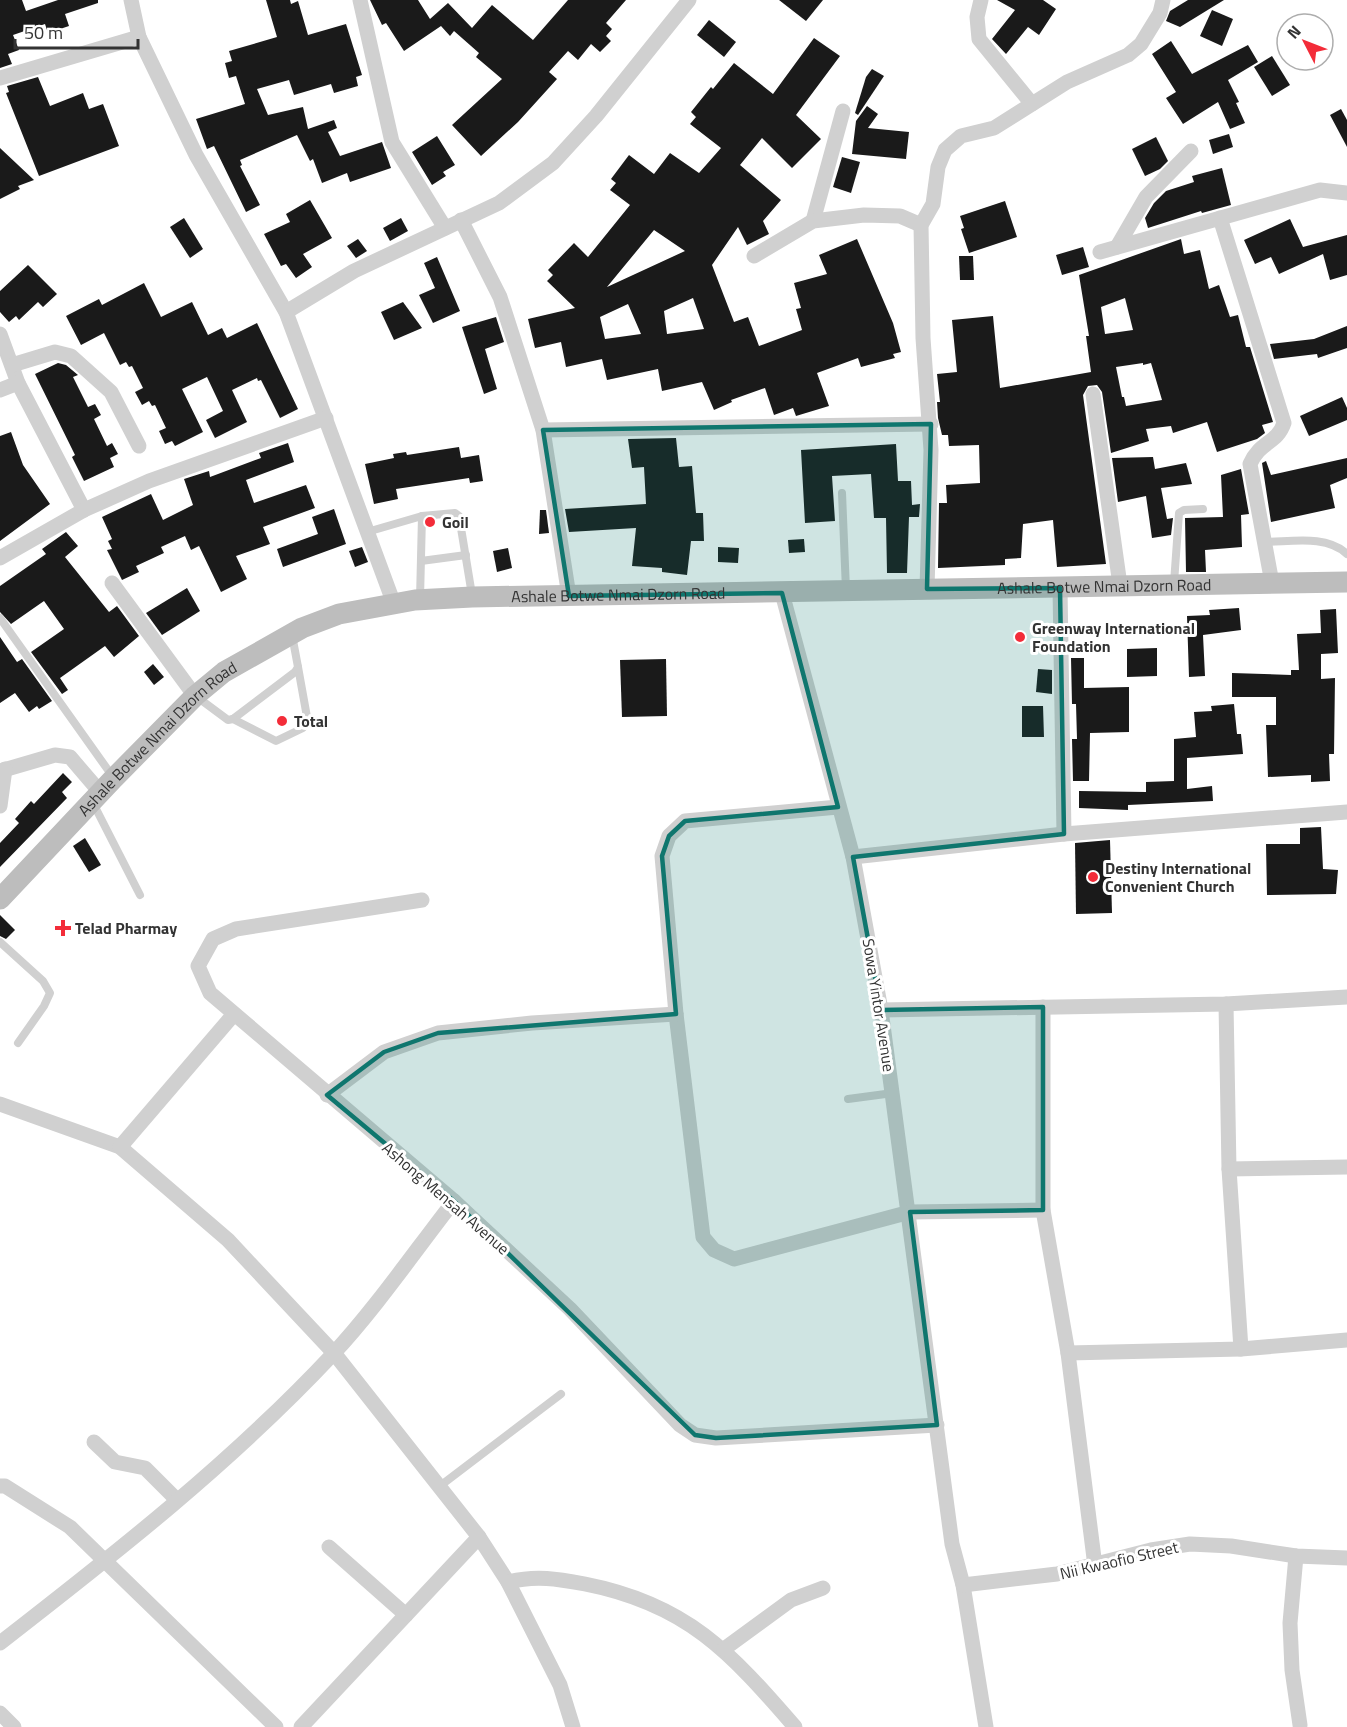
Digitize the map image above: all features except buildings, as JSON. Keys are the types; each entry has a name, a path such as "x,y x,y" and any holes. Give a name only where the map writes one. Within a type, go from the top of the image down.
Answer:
{"main road":[{"name":"Ashale Botwe Nmai Dzorn Road","path":"0,899 102,790 195,696 224,672 291,634 339,615 420,600 472,597 1347,582"}],"street":[{"path":"131,0 140,37 196,155 286,312 394,604"},
{"path":"360,0 392,142 445,228"},
{"path":"286,312 354,271 499,203 553,163 596,116 689,0"},
{"path":"981,0 977,17 979,39 1032,104"},
{"path":"927,589 931,424 923,338 921,225 933,204 938,167 952,142 961,136 994,128 1067,82 1128,55 1141,44 1160,13 1163,0"},
{"path":"0,78 140,37"},
{"path":"813,221 843,111"},
{"path":"1117,247 1146,197 1191,151"},
{"path":"1100,252 1320,190 1347,193"},
{"path":"754,256 813,221 864,215 900,216 921,225"},
{"path":"1220,218 1284,423 1280,434 1256,451 1250,464 1272,584"},
{"path":"461,220 500,297 543,430 569,596"},
{"path":"0,334 18,383 84,510"},
{"path":"12,365 55,352 71,356 111,392 139,446"},
{"path":"0,390 18,383"},
{"path":"1093,394 1120,585"},
{"path":"0,558 84,510 149,481 326,418"},
{"path":"543,430 902,422 931,424"},
{"path":"112,583 195,696"},
{"path":"1059,588 1064,834"},
{"name":"Sowa Yintor Avenue","path":"782,593 853,857 881,1010 910,1212 952,1544 963,1585 986,1727"},
{"path":"0,806 2,770 63,755 70,757 102,790"},
{"path":"838,807 685,821 669,836 662,856 676,1014 703,1237 714,1250 734,1259 910,1212 1043,1210"},
{"path":"853,857 1064,834 1347,812"},
{"name":"Ashong Mensah Avenue","path":"422,900 236,929 213,939 198,966 210,993 454,1201 570,1309 680,1425 695,1435 716,1438 937,1425"},
{"path":"881,1010 1226,1004 1347,998"},
{"path":"1226,1004 1229,1169 1241,1349"},
{"path":"1043,1007 1043,1210 1068,1353 1095,1566"},
{"path":"120,1147 234,1014"},
{"path":"327,1095 384,1052 438,1033 532,1023 676,1014"},
{"path":"0,1104 120,1147 228,1240 334,1353 479,1537 508,1582 560,1685 573,1727"},
{"path":"1229,1169 1347,1167"},
{"path":"0,1643 105,1561 256,1432 334,1353 454,1201"},
{"path":"1068,1353 1241,1349 1347,1340"},
{"path":"94,1442 115,1462 145,1468 177,1500"},
{"path":"0,1486 5,1486 70,1527 276,1727"},
{"path":"301,1727 479,1537"},
{"name":"Nii Kwaofio Street","path":"963,1585 1024,1579 1095,1566 1151,1550 1190,1544 1232,1546 1296,1556 1347,1558"},
{"path":"329,1547 406,1615"},
{"path":"1296,1556 1290,1623 1292,1670 1300,1725"},
{"path":"508,1582 528,1577 550,1577 605,1588 644,1600 679,1616 724,1649 795,1727"},
{"path":"724,1649 791,1599 824,1588"},
{"path":"0,1713 14,1727"}],"lane":[{"path":"842,493 846,591"},
{"path":"1174,585 1179,513 1184,510 1203,509"},
{"path":"367,532 422,516 455,513 459,516 472,597"},
{"path":"420,600 422,516"},
{"path":"1264,542 1324,541 1347,554"},
{"path":"421,561 466,555"},
{"path":"0,618 102,790 140,895"},
{"path":"195,696 228,720 233,719 276,741 303,728 307,717 291,634"},
{"path":"233,719 295,672 298,667"},
{"path":"0,942 43,981 50,993 44,1006 18,1043"},
{"path":"848,1099 893,1093"},
{"path":"440,1486 561,1395"}],"highlighted area":[{"path":"931,424 927,589 1060,588 1064,834 853,857 881,1010 1043,1007 1043,1210 910,1212 937,1425 716,1438 695,1435 454,1201 327,1095 384,1052 438,1033 676,1014 662,856 669,836 685,821 838,807 782,593 569,596 543,430"}],"place":[{"name":"Goil","path":"430,522"},
{"name":"Greenway International Foundation","path":"1020,637"},
{"name":"Total","path":"282,721"},
{"name":"Destiny International Convenient Church","path":"1093,877"},
{"name":"Telad Pharmay","path":"63,928"}]}
